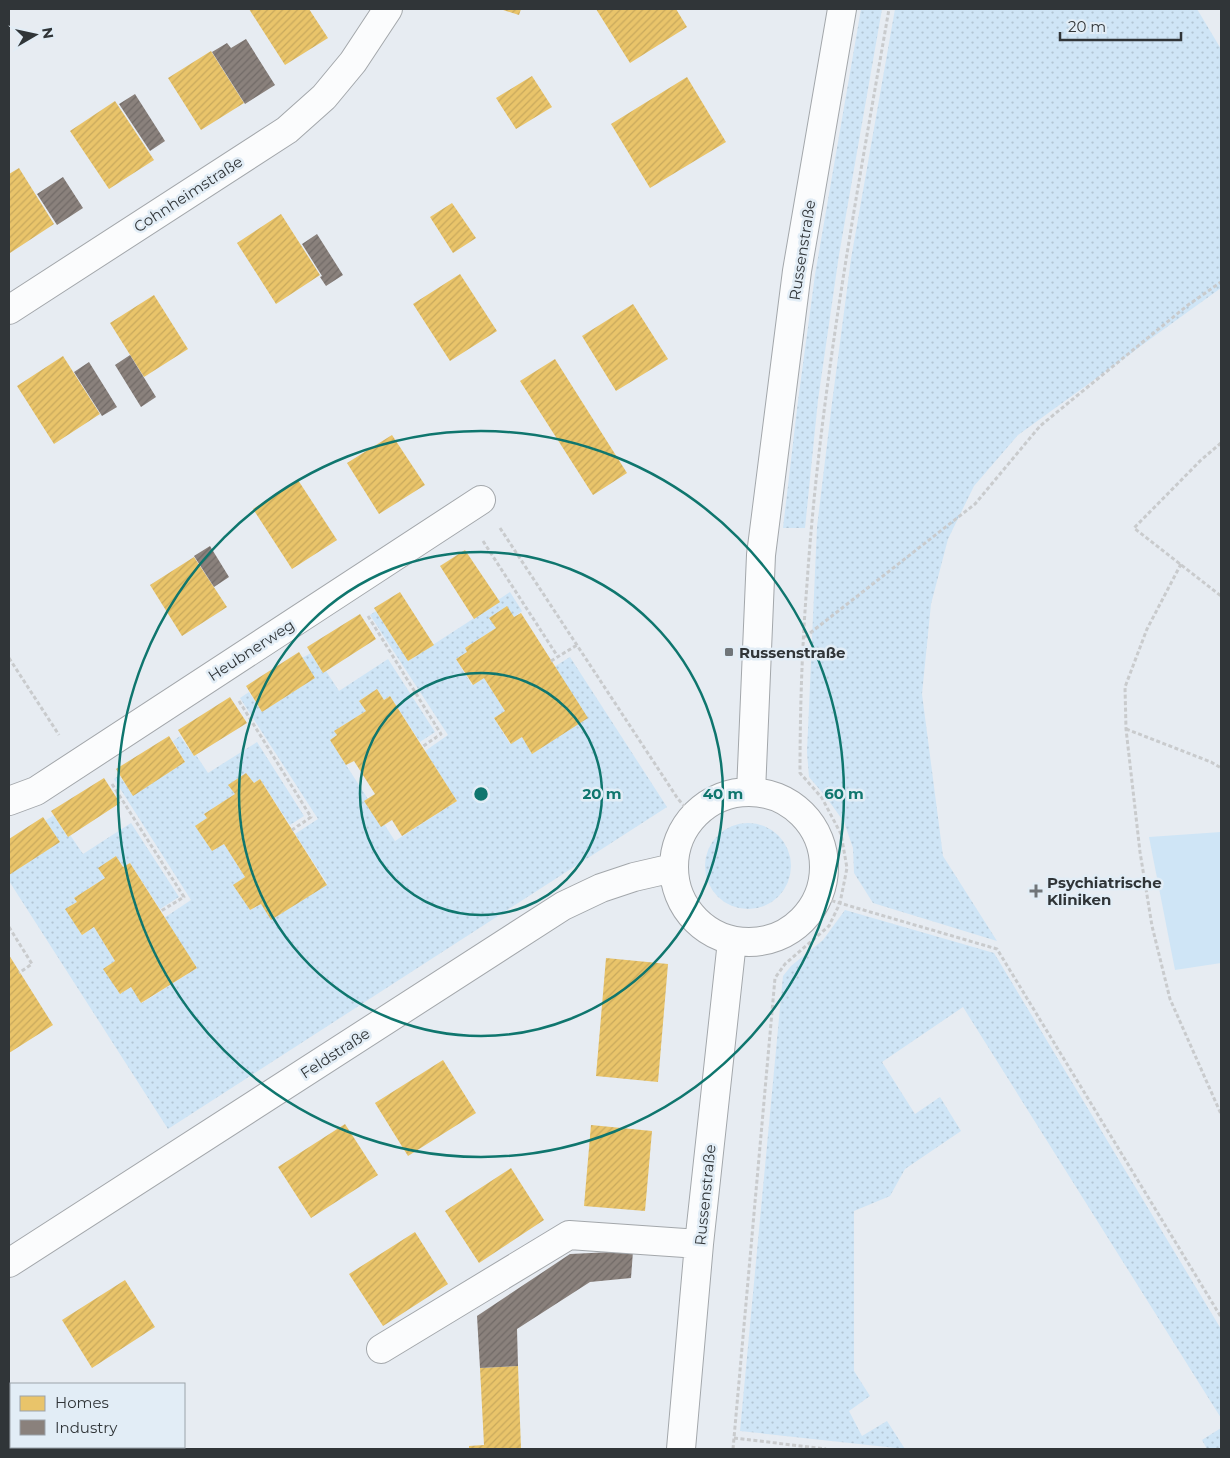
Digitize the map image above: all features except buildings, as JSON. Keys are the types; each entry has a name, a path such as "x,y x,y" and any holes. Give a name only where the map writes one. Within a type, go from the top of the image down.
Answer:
{"street":[{"name":"Cohnheimstraße","path":"9,310 287,130 324,97 353,62 388,9"},
{"name":"Russenstraße","path":"751,792 761,555 797,271 842,9"},
{"name":"Heubnerweg","path":"15,799 36,791 481,500"},
{"path":"751,792 769,794 786,801 800,812 812,826 820,843 824,861 823,879 829,900 810,912 798,925 784,935 767,941 750,943 718,937 706,930 695,920 679,896 674,882 674,868 675,853 679,840 693,816 705,805 720,798 735,793 751,792"},
{"name":"Feldstraße","path":"9,1263 563,906 601,888 634,877 674,868"},
{"name":"Russenstraße","path":"681,1449 699,1244 732,941"},
{"path":"381,1349 569,1235 699,1244"}],"path":[{"path":"733,1449 775,978 785,964 829,926 829,900 847,868 842,834 822,798 800,773 804,638 812,525 826,402 846,257 888,9"},
{"path":"804,638 975,504 1040,426 1188,305 1221,282"},
{"path":"1221,443 1201,460 1134,528 1221,596"},
{"path":"481,500 678,799 693,816"},
{"path":"482,539 558,657"},
{"path":"1181,564 1147,628 1125,687 1126,728 1141,861 1152,926 1170,999 1221,1114"},
{"path":"348,586 441,734 422,747"},
{"path":"551,661 577,645"},
{"path":"9,658 85,759 184,897 160,911"},
{"path":"219,671 311,817 292,830"},
{"path":"1126,728 1211,762 1221,768"},
{"path":"829,900 998,949 1221,1318"},
{"path":"9,927 32,964 20,972"},
{"path":"734,1438 826,1449"}],"shaded area":[{"path":"861,9 882,9 839,255 818,400 805,528 783,528 815,275"},
{"path":"895,9 1197,9 1221,49 1221,288 1018,435 974,486 948,539 931,604 922,694 943,856 997,941 873,903 854,873 853,848 844,822 809,777 807,752 817,527 851,259"},
{"path":"510,592 522,611 514,617 490,618 496,628 465,648 467,652 456,659 472,685 484,678 505,711 494,718 510,744 522,737 532,753 554,667 570,657 667,807 168,1129 9,881 9,875 59,842 45,821 54,815 67,836 70,835 83,854 131,823 179,897 160,909 130,863 123,867 116,856 99,868 105,878 74,898 77,902 66,909 82,935 94,927 115,961 104,969 120,994 131,987 142,1003 197,968 164,918 191,900 114,779 119,775 133,795 185,762 173,741 180,736 208,773 257,742 304,816 290,825 260,779 254,783 246,773 229,785 235,794 204,814 207,818 196,826 212,851 224,844 245,877 234,885 250,910 261,904 271,920 327,883 295,834 318,819 240,698 249,692 262,712 314,678 302,658 311,653 323,673 326,671 339,691 388,659 435,732 420,742 390,696 384,700 377,689 359,701 366,711 334,731 337,735 330,740 395,841 457,801 425,751 448,735 370,615 376,611 408,661 499,602 498,600"},
{"path":"748,823 764,826 772,830 784,842 788,850 791,866 788,882 784,890 772,902 764,906 748,909 732,906 724,902 712,890 708,882 705,866 708,850 712,842 724,830 732,826"},
{"path":"1221,832 1221,963 1175,970 1149,837"},
{"path":"845,910 994,953 1221,1329 1221,1418 963,1007 882,1062 915,1114 940,1097 961,1131 905,1169 890,1196 854,1211 854,1371 870,1396 849,1411 862,1436 887,1421 905,1449 740,1431 783,976 791,966 823,940"},
{"path":"1221,1428 1221,1449 1207,1449 1202,1440"}],"place":[{"name":"Russenstraße","path":"729,652"},
{"name":"Psychiatrische Kliniken","path":"1036,891"}]}
